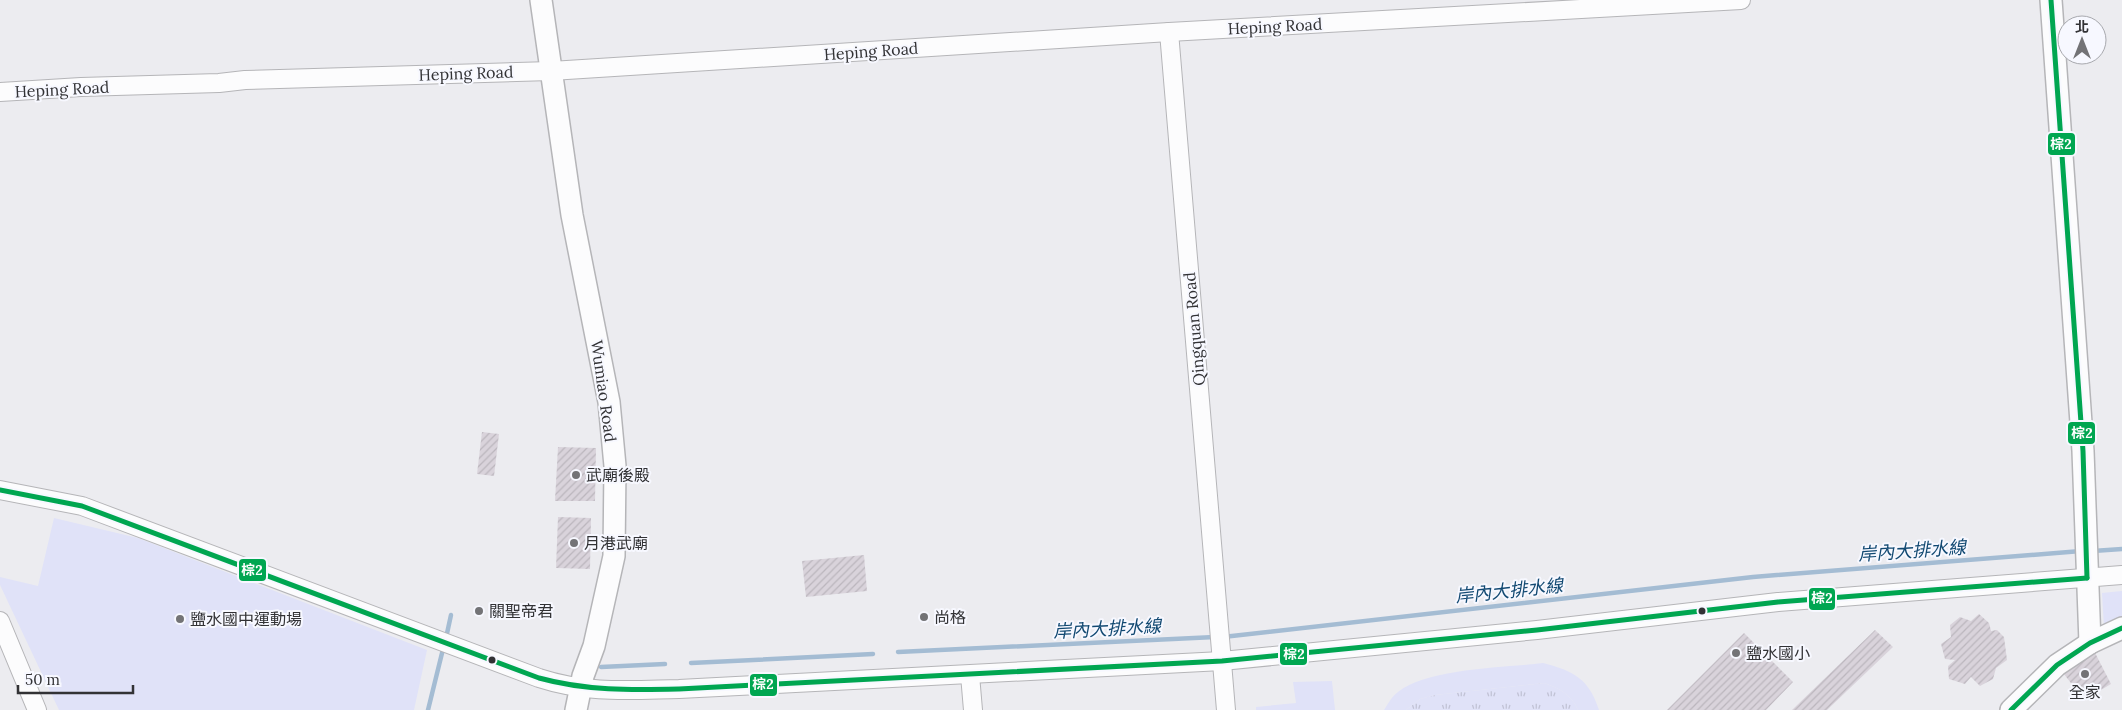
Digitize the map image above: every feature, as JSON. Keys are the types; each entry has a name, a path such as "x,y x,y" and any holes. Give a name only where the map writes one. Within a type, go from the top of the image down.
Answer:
{"street":[{"name":"Wumiao Road","path":"541,0 572,214 608,402 615,466 614,556 594,646 580,689 576,710"},
{"name":"Heping Road","path":"0,92 246,80 551,71 1169,32 1741,0"},
{"path":"2051,0 2082,451 2090,643"},
{"name":"Qingquan Road","path":"1169,32 1221,656"},
{"path":"0,490 82,506 539,678 580,689 600,691 970,675 1221,656 1537,630 1778,602 2087,571 2122,575"},
{"path":"0,621 37,710"},
{"path":"2011,710 2049,672 2090,643 2122,628"},
{"path":"1221,656 1226,710"},
{"path":"970,675 973,710"}],"green space":[{"name":"鹽水國中運動場","path":"54,518 138,538 427,650 414,710 59,710 0,585 0,577 38,586"},
{"path":"2122,591 2122,619 2104,627 2102,593"},
{"path":"1543,663 1563,669 1579,678 1595,699 1599,710 1578,710 1572,700 1564,693 1544,683 1435,695 1420,699 1406,710 1384,710 1398,692 1411,684 1428,678 1467,670"},
{"path":"1332,681 1335,710 1256,710 1256,707 1296,703 1293,682"},
{"path":"1544,683 1564,693 1572,700 1578,710 1406,710 1420,699 1435,695"}],"building":[{"path":"482,432 499,434 494,476 477,474"},
{"name":"武廟後殿","path":"558,447 596,448 595,501 555,501"},
{"name":"月港武廟","path":"558,517 591,518 590,569 556,568"},
{"path":"864,555 867,591 806,597 802,561"},
{"name":"關聖帝君","path":"477,605 481,605 484,610 483,614 477,615 474,612 474,608"},
{"path":"1979,614 1989,623 1991,631 1997,630 2004,637 2007,660 1996,668 1993,679 1980,686 1971,677 1965,684 1949,679 1948,666 1955,660 1945,659 1941,644 1951,637 1950,625 1960,617 1971,621"},
{"path":"1875,630 1893,647 1827,710 1792,710"},
{"path":"1744,633 1793,682 1766,710 1667,710"},
{"name":"全家","path":"2090,643 2111,684 2084,700 2057,665"}],"waterway":[{"name":"岸內大排水線","path":"2093,551 2122,549"},
{"name":"岸內大排水線","path":"1223,637 1753,577 2081,551"},
{"name":"岸內大排水線","path":"446,638 451,615"},
{"name":"岸內大排水線","path":"898,652 1215,637"},
{"name":"岸內大排水線","path":"428,710 444,645"},
{"name":"岸內大排水線","path":"691,663 873,654"},
{"name":"岸內大排水線","path":"601,667 665,664"}],"transit line":[{"name":"棕2","path":"2051,0 2083,451 2087,578"},
{"name":"棕2","path":"0,490 82,506 539,678 609,689 679,689 1222,661 1537,630 1778,602 2087,578"},
{"name":"棕2","path":"2011,710 2057,665 2090,643 2122,628"}],"place":[{"name":"武廟後殿","path":"576,475"},
{"name":"月港武廟","path":"574,543"},
{"name":"關聖帝君","path":"479,611"},
{"name":"尚格","path":"924,617"},
{"name":"鹽水國中運動場","path":"180,619"},
{"name":"鹽水國小","path":"1736,653"},
{"name":"全家","path":"2085,674"}]}
